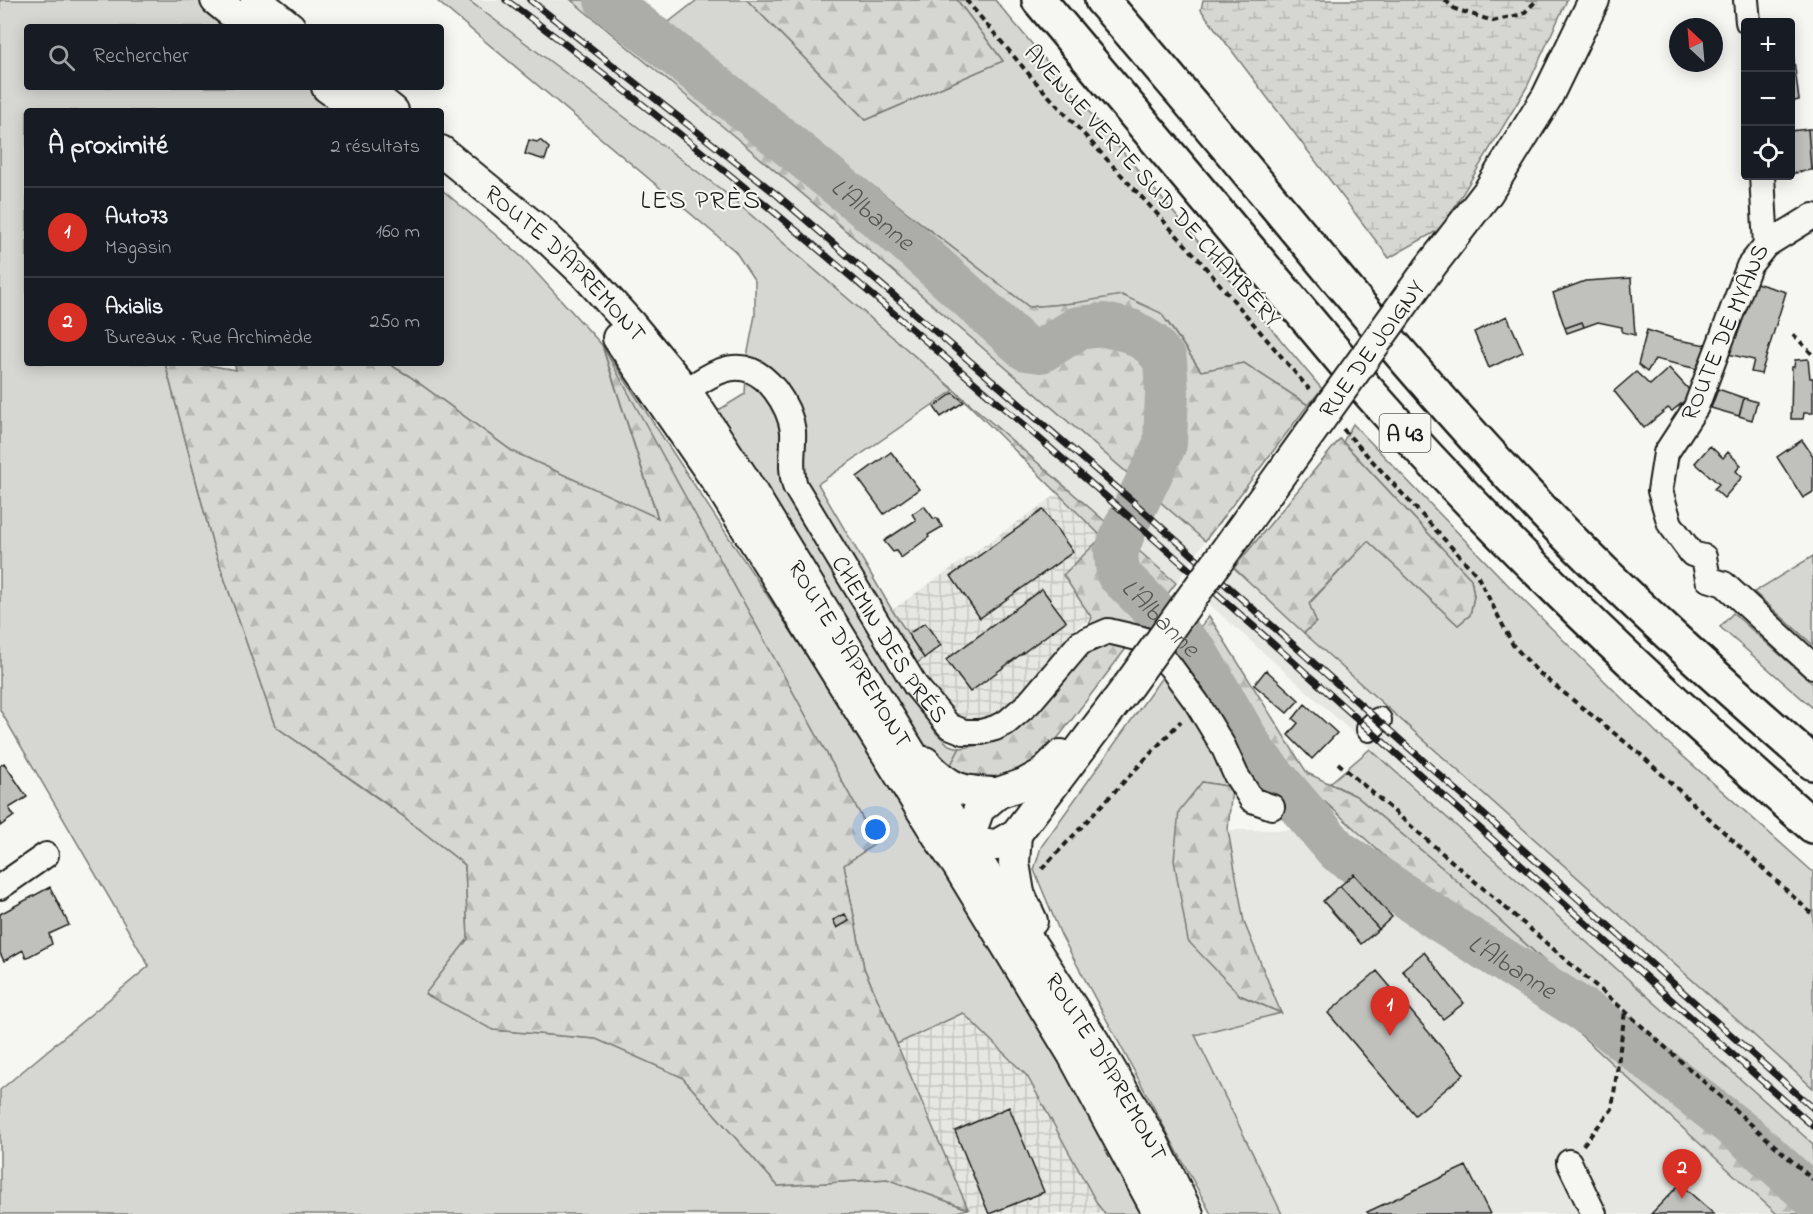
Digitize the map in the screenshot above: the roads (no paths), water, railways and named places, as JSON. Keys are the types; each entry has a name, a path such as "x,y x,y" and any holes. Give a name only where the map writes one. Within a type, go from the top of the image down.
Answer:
{"highway":[{"name":"A 43","path":"1039,0 1421,451 1550,584 1650,679 1813,826"},
{"name":"A 43","path":"1102,0 1353,297 1467,429 1527,494 1683,646 1813,763"}],"main road":[{"path":"216,0 281,24"},
{"name":"RUE DE JOIGNY","path":"1016,834 1128,686 1430,267 1488,192 1547,98 1594,0"},
{"path":"331,90 356,108"},
{"path":"367,90 389,108"},
{"name":"ROUTE D'APREMONT","path":"444,152 543,234 585,274 631,325 675,398 720,486 955,850 1073,1055 1160,1214"},
{"name":"ROUTE D'APREMONT","path":"444,174 529,244 571,284 675,398 742,476 903,738 955,850 1095,1043 1153,1142 1188,1214"},
{"name":"RUE DE JOIGNY","path":"903,738 940,780 968,792 998,793 1024,784 1042,774 1128,686"},
{"name":"RUE DE JOIGNY","path":"955,850 979,809 998,793"},
{"path":"955,850 997,845 1016,834"},
{"path":"1016,834 1014,863 1019,893 1095,1043"}],"street":[{"path":"1746,0 1748,18"},
{"name":"ROUTE DE MYANS","path":"1762,180 1766,245 1749,266 1696,407 1666,453 1660,491 1670,524 1692,554 1704,557 1708,579 1724,584 1813,666"},
{"path":"1766,245 1813,216"},
{"name":"CHEMIN DES PRÉS","path":"675,398 716,372 732,366 750,368 765,378 777,392 789,414 791,423 791,474 795,486 915,685 940,718 949,726 964,732 981,732 1007,722 1029,703 1080,644 1108,632 1142,639 1170,666 1197,703 1252,800 1272,807"},
{"path":"0,886 46,855"},
{"path":"1569,1162 1594,1214"}],"waterway":[{"name":"L'Albanne","path":"606,0 907,241 1026,349 1041,351 1078,328 1104,325 1131,331 1152,344 1165,360 1167,393 1165,444 1125,528 1116,553 1118,574 1196,652 1255,754 1338,851 1443,922 1597,1019 1747,1137 1813,1197"}],"railway":[{"path":"506,0 625,91 799,232 1076,470 1813,1126"},
{"path":"530,0 776,194 1131,500 1813,1108"}],"place":[{"name":"Auto73","path":"1390,1036"},
{"name":"Axialis","path":"1682,1199"}],"district":[{"name":"LES PRÈS","path":"701,199"}]}
